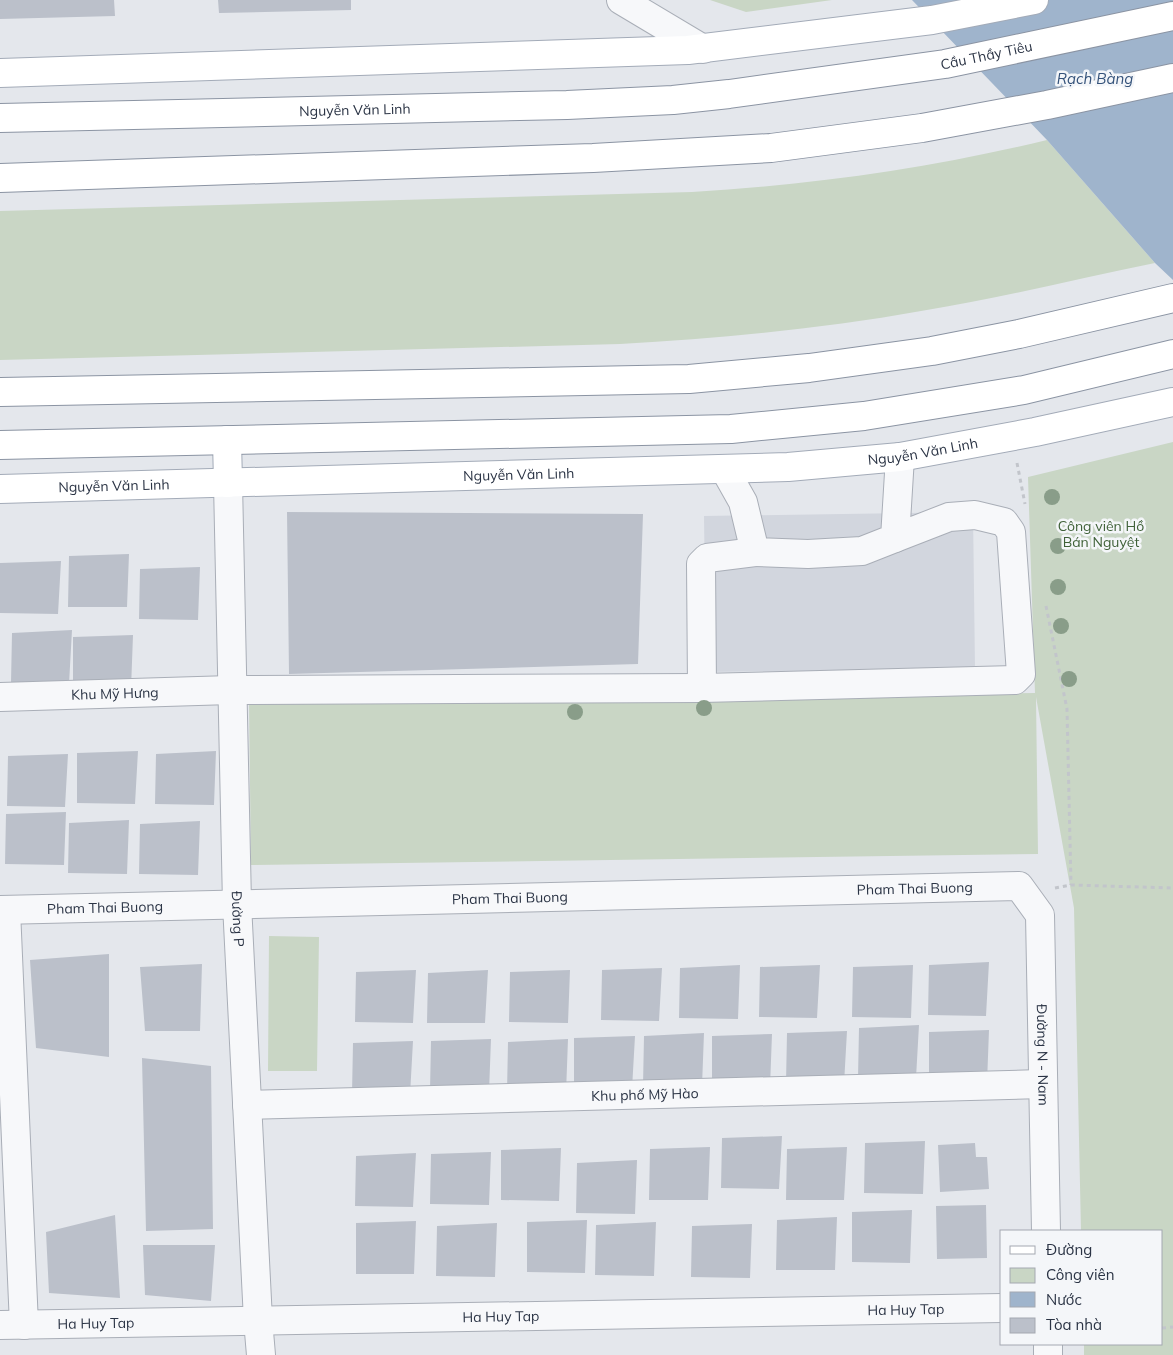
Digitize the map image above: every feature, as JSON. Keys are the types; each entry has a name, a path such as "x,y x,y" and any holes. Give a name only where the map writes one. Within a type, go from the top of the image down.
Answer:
{"main road":[{"path":"0,73 598,55 703,49 932,20 1034,0"},
{"name":"Cầu Thầy Tiêu","path":"798,84 945,64 1173,16"},
{"path":"0,178 722,152 822,142 941,125 1173,78"},
{"name":"Nguyễn Văn Linh","path":"0,118 567,105 673,100 798,84"},
{"path":"0,392 689,379 870,360 932,351 1019,334 1173,298"},
{"path":"0,445 731,429 864,416 1024,390 1173,354"},
{"path":"1023,434 1173,402"},
{"name":"Nguyễn Văn Linh","path":"0,489 788,467 900,457 1023,434"},
{"path":"227,440 228,483"}],"street":[{"path":"621,0 703,49"},
{"path":"702,688 701,564 707,558 755,552 808,554 862,551 895,538 900,457"},
{"path":"725,470 743,502 755,552"},
{"name":"Đường P","path":"228,483 231,690 238,904 261,1355"},
{"name":"Khu Mỹ Hưng","path":"0,697 231,690 702,688 1014,680 1021,674 1011,532 1004,522 975,515 949,517 895,538"},
{"name":"Pham Thai Buong","path":"3,910 238,904 1024,893"},
{"name":"Đường N - Nam","path":"1024,893 1040,915 1046,1230"},
{"path":"3,910 12,1325"},
{"name":"Khu phố Mỹ Hào","path":"247,1106 1042,1084"},
{"name":"Ha Huy Tap","path":"12,1325 1000,1308"}],"path":[{"path":"1023,434 1027,514"},
{"path":"1045,602 1067,709 1071,885"},
{"path":"1024,893 1071,885 1173,888"}],"shaded area":[{"path":"973,512 975,669 706,672 704,516"}],"green space":[{"path":"710,0 832,0 746,12"},
{"path":"1047,140 1155,263 980,300 884,317 809,328 696,339 620,344 0,360 0,211 692,192 737,189 871,174 959,159"},
{"name":"Công viên Hồ Bán Nguyệt","path":"1173,442 1173,1355 1084,1355 1084,1345 1163,1345 1163,1230 1081,1230 1074,908 1036,697 1038,854 251,865 249,703 1035,693 1028,477"},
{"path":"269,936 319,937 317,1071 268,1071"}],"water":[{"name":"Rạch Bàng","path":"912,0 1173,0 1173,280 1155,263 1047,140"}],"building":[{"path":"0,0 114,0 115,16 0,19"},
{"path":"218,0 351,0 351,10 219,13"},
{"path":"287,512 643,514 638,664 289,674"},
{"path":"129,554 127,607 68,607 69,556"},
{"path":"61,561 58,614 0,613 0,563"},
{"path":"200,567 198,620 139,619 140,569"},
{"path":"72,630 69,684 11,683 12,633"},
{"path":"133,635 131,689 73,688 73,637"},
{"path":"138,751 135,804 77,803 77,753"},
{"path":"216,751 214,805 155,804 156,754"},
{"path":"68,754 65,807 7,806 8,756"},
{"path":"66,812 64,865 5,864 6,814"},
{"path":"129,820 127,874 68,873 69,823"},
{"path":"200,821 198,875 139,874 140,824"},
{"path":"109,954 109,1057 36,1048 30,960"},
{"path":"989,962 986,1016 928,1015 929,965"},
{"path":"202,964 200,1031 145,1031 140,967"},
{"path":"740,965 738,1019 679,1018 680,968"},
{"path":"820,965 817,1018 759,1017 760,967"},
{"path":"913,965 911,1018 852,1017 853,967"},
{"path":"662,968 659,1021 601,1020 602,970"},
{"path":"416,970 413,1023 355,1022 356,972"},
{"path":"488,970 485,1023 427,1023 428,973"},
{"path":"570,970 568,1023 509,1022 510,972"},
{"path":"919,1025 916,1078 858,1078 859,1028"},
{"path":"989,1030 987,1083 929,1082 929,1032"},
{"path":"847,1031 844,1084 786,1083 787,1033"},
{"path":"704,1033 702,1086 643,1086 644,1036"},
{"path":"772,1034 770,1087 712,1086 712,1036"},
{"path":"635,1036 632,1089 574,1088 574,1038"},
{"path":"491,1039 489,1092 430,1091 431,1041"},
{"path":"568,1039 566,1093 507,1092 508,1042"},
{"path":"413,1041 410,1095 352,1094 353,1043"},
{"path":"142,1058 211,1066 213,1229 146,1231"},
{"path":"782,1136 779,1189 721,1188 722,1138"},
{"path":"925,1141 923,1194 864,1193 865,1143"},
{"path":"975,1143 976,1157 987,1157 989,1189 940,1192 938,1145"},
{"path":"710,1147 708,1200 649,1200 650,1149"},
{"path":"847,1147 844,1200 786,1200 787,1149"},
{"path":"561,1148 559,1201 501,1200 501,1150"},
{"path":"491,1152 489,1205 430,1204 431,1154"},
{"path":"416,1153 413,1207 355,1206 356,1156"},
{"path":"637,1160 635,1214 576,1213 577,1163"},
{"path":"986,1205 987,1258 937,1259 936,1206"},
{"path":"912,1210 910,1263 852,1262 852,1212"},
{"path":"115,1215 120,1298 49,1293 46,1232"},
{"path":"837,1217 835,1270 776,1270 777,1220"},
{"path":"587,1220 585,1273 527,1272 527,1222"},
{"path":"416,1221 414,1274 356,1274 356,1223"},
{"path":"656,1222 654,1276 595,1275 596,1225"},
{"path":"497,1223 495,1277 436,1276 437,1226"},
{"path":"752,1224 750,1278 691,1277 692,1226"},
{"path":"143,1245 215,1245 211,1301 145,1295"}]}
